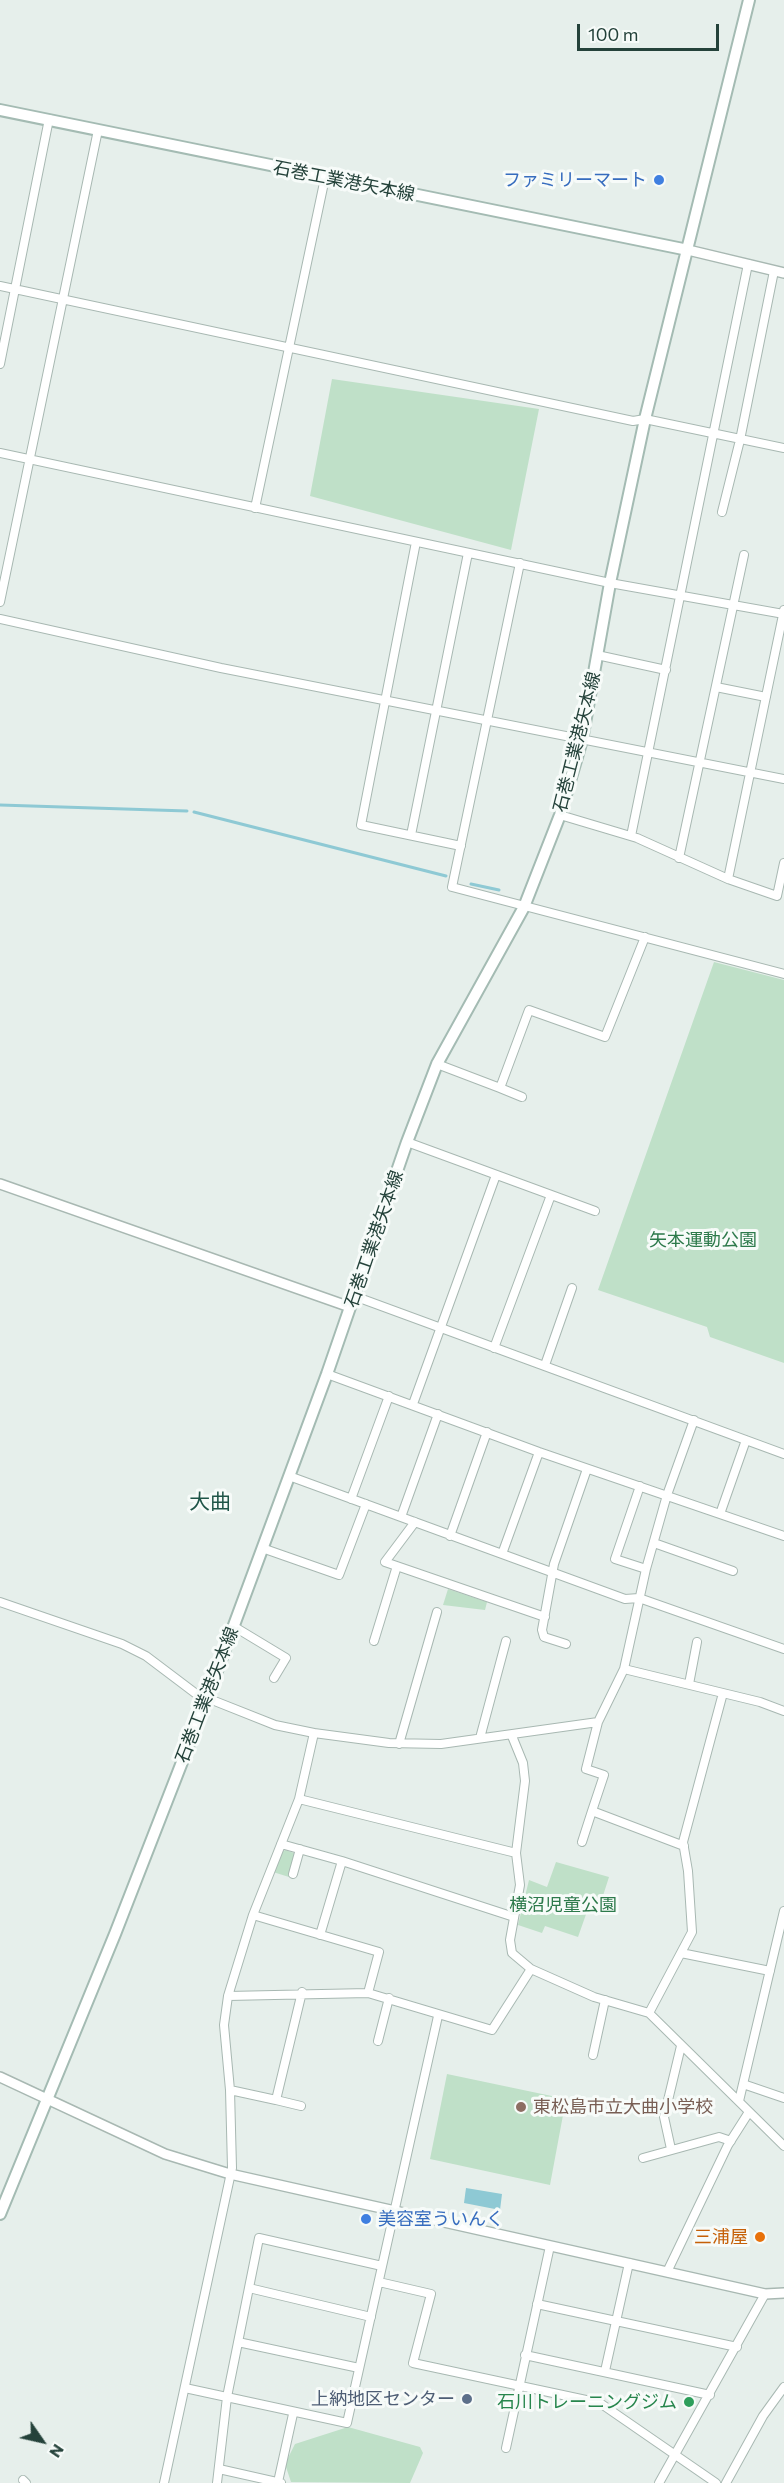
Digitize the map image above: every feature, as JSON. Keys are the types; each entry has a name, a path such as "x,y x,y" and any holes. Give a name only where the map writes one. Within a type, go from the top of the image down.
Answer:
{"main road":[{"name":"石巻工業港矢本線","path":"0,2214 48,2100 207,1698 327,1374 407,1142 437,1064 524,907 560,815 582,740 610,583 645,419 749,0"},
{"name":"石巻工業港矢本線","path":"0,110 325,178 688,250"}],"street":[{"path":"0,364 49,119"},
{"path":"0,602 98,130"},
{"path":"255,508 325,178"},
{"path":"688,250 779,272 722,512"},
{"path":"632,836 748,264"},
{"path":"0,286 633,421 645,419 784,448"},
{"path":"0,453 610,583 784,613 728,879"},
{"path":"416,542 361,825 460,846"},
{"path":"411,835 468,554"},
{"path":"679,858 744,555"},
{"path":"520,563 452,887 784,974"},
{"path":"0,620 221,668 784,779"},
{"path":"597,655 666,670"},
{"path":"716,687 766,697"},
{"path":"560,815 632,836 728,879 780,897 784,863"},
{"path":"500,1088 529,1011 605,1037 645,937"},
{"path":"437,1064 522,1097"},
{"path":"407,1142 595,1211"},
{"path":"413,1404 496,1175"},
{"path":"0,1184 350,1307"},
{"path":"494,1348 551,1195"},
{"path":"545,1365 572,1288"},
{"path":"354,1296 784,1454"},
{"path":"327,1374 539,1452 784,1536"},
{"path":"351,1499 389,1396"},
{"path":"401,1517 438,1414"},
{"path":"582,1842 604,1775 586,1769 598,1722 624,1669 646,1569 667,1495 694,1420"},
{"path":"450,1536 487,1432"},
{"path":"720,1514 746,1440"},
{"path":"502,1554 539,1452"},
{"path":"566,1644 544,1637 542,1630 554,1564 588,1469"},
{"path":"289,1476 625,1599 639,1598 784,1649"},
{"path":"640,1486 615,1559 646,1569"},
{"path":"262,1548 339,1575 366,1504"},
{"path":"415,1522 385,1562 545,1617"},
{"path":"654,1543 733,1571"},
{"path":"374,1641 397,1566"},
{"path":"0,1602 122,1644 146,1656 195,1693 275,1725 314,1733 399,1744 441,1744 512,1736 598,1722"},
{"path":"399,1744 437,1612"},
{"path":"233,1626 288,1654 274,1678"},
{"path":"480,1738 506,1641"},
{"path":"689,1684 696,1642"},
{"path":"624,1669 689,1684 784,1711"},
{"path":"649,2013 692,1932 684,1846 723,1694"},
{"path":"164,2483 230,2174 231,2090 224,2025 228,1996 253,1915 299,1799 314,1733"},
{"path":"512,1736 523,1763 525,1781 516,1853 520,1885 510,1940 512,1953 531,1969 605,2000 649,2013 784,2146"},
{"path":"299,1799 516,1853"},
{"path":"592,1811 684,1846"},
{"path":"281,1844 342,1861 514,1917"},
{"path":"293,1874 300,1849"},
{"path":"320,1935 342,1861"},
{"path":"739,2101 784,1911"},
{"path":"253,1915 379,1953 368,1993"},
{"path":"681,1953 770,1971"},
{"path":"228,1996 302,1992 368,1993 438,2016 492,2030 531,1969"},
{"path":"276,2100 302,1992"},
{"path":"378,2041 388,1998"},
{"path":"592,2055 605,2000"},
{"path":"185,2388 293,2414 347,2423 438,2016"},
{"path":"671,2150 664,2117 681,2046"},
{"path":"0,2077 165,2154 230,2174 765,2294 784,2293"},
{"path":"743,2084 784,2098"},
{"path":"231,2090 301,2106"},
{"path":"667,2272 731,2141 749,2112"},
{"path":"643,2158 719,2137 731,2141"},
{"path":"217,2483 227,2397 259,2238 382,2266"},
{"path":"506,2448 518,2384 550,2246"},
{"path":"605,2371 629,2264"},
{"path":"379,2282 430,2294 413,2363 600,2403 676,2453 716,2483"},
{"path":"249,2288 371,2317"},
{"path":"659,2483 765,2294"},
{"path":"537,2304 737,2347"},
{"path":"238,2342 359,2368"},
{"path":"525,2355 710,2395"},
{"path":"726,2483 763,2416 784,2387"},
{"path":"219,2469 280,2483 293,2414"}],"green space":[{"path":"332,379 539,409 511,550 310,496"},
{"name":"矢本運動公園","path":"714,962 784,980 784,1363 710,1337 707,1327 598,1290"},
{"path":"448,1589 487,1602 485,1610 443,1605"},
{"path":"285,1850 294,1853 295,1857 289,1877 273,1872 280,1853"},
{"name":"横沼児童公園","path":"556,1862 609,1877 600,1905 590,1903 578,1937 545,1926 542,1933 518,1925 529,1880 547,1887"},
{"path":"447,2074 566,2099 550,2185 430,2159"},
{"path":"348,2427 420,2447 423,2453 410,2483 291,2482 285,2464 295,2444"}],"water":[{"path":"466,2188 502,2194 500,2210 464,2203"}],"waterway":[{"path":"0,805 187,811"},
{"path":"194,812 446,876"},
{"path":"471,884 499,890"}],"place":[{"name":"ファミリーマート","path":"659,180"},
{"name":"東松島市立大曲小学校","path":"521,2107"},
{"name":"美容室ういんく","path":"366,2219"},
{"name":"三浦屋","path":"760,2237"},
{"name":"上納地区センター","path":"467,2399"},
{"name":"石川トレーニングジム","path":"689,2402"}],"district":[{"name":"大曲","path":"210,1502"}]}
